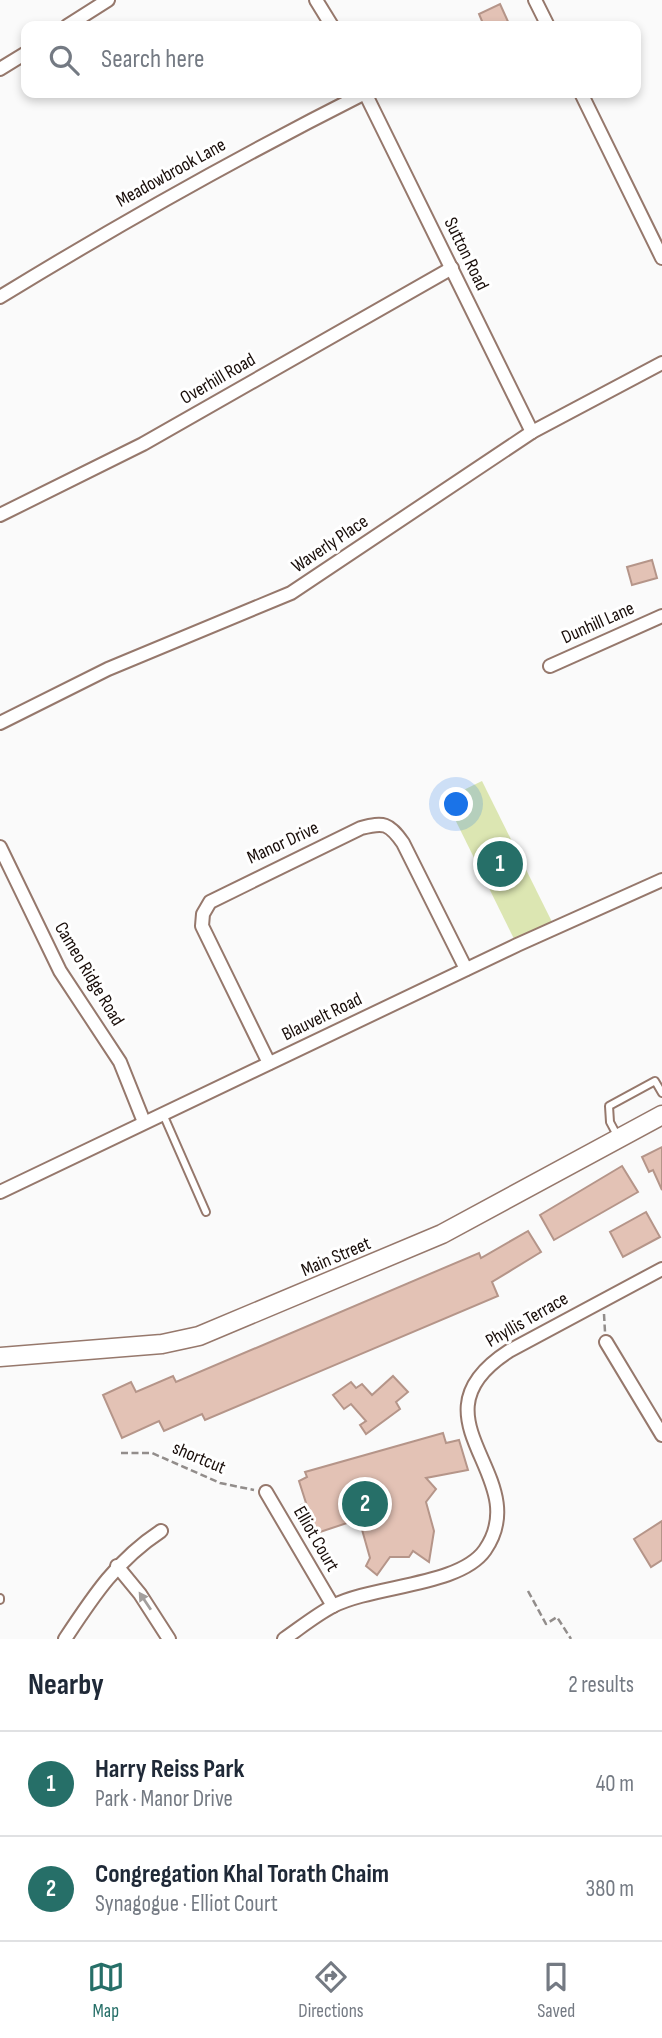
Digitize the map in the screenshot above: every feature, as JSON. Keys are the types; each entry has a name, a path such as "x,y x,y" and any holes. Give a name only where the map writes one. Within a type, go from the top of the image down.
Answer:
{"main road":[{"name":"Main Street","path":"0,1357 162,1344 199,1336 442,1234 662,1115"}],"street":[{"path":"75,21 108,0"},
{"path":"316,0 329,21"},
{"path":"536,0 546,21"},
{"path":"0,69 21,55"},
{"name":"Meadowbrook Lane","path":"0,296 258,146 355,98"},
{"name":"Sutton Road","path":"367,98 532,432"},
{"path":"583,98 662,258"},
{"name":"Overhill Road","path":"0,516 143,444 452,268"},
{"name":"Waverly Place","path":"0,723 108,669 291,593 532,432 662,363"},
{"name":"Dunhill Lane","path":"550,666 662,616"},
{"name":"Manor Drive","path":"269,1063 202,926 203,914 210,902 248,880 360,828 380,823 393,830 404,843 466,969"},
{"name":"Cameo Ridge Road","path":"0,847 60,971 120,1062 144,1122"},
{"name":"Blauvelt Road","path":"0,1192 466,969 662,880"},
{"name":"Phyllis Terrace","path":"284,1639 333,1606 378,1590 459,1570 473,1563 486,1549 493,1532 498,1501 468,1426 467,1409 477,1377 490,1363 509,1351 662,1269"},
{"path":"606,1342 662,1435"},
{"name":"Elliot Court","path":"266,1492 333,1606"},
{"path":"65,1639 117,1566 132,1550 161,1531"},
{"path":"117,1566 140,1594 169,1639"}],"lane":[{"path":"619,1139 610,1122 610,1106 655,1080 662,1093"},
{"path":"163,1114 206,1212"}],"path":[{"path":"603,1300 606,1342"},
{"name":"shortcut","path":"121,1453 152,1453 220,1483 266,1492"},
{"path":"528,1591 546,1624 557,1617 571,1639"}],"green space":[{"path":"482,781 556,930 517,945 445,799"}],"building":[{"path":"500,4 508,21 482,21 479,14"},
{"path":"652,560 657,578 632,585 627,567"},
{"path":"662,1147 662,1190 653,1170 649,1172 642,1157"},
{"path":"622,1166 638,1192 554,1240 540,1215"},
{"path":"646,1212 660,1237 623,1257 610,1232"},
{"path":"528,1231 541,1252 492,1282 498,1296 205,1420 202,1414 164,1431 159,1421 122,1438 103,1395 131,1382 136,1392 173,1376 176,1382 479,1253 481,1258"},
{"path":"393,1376 408,1392 396,1402 400,1409 366,1434 360,1425 366,1421 351,1404 344,1409 333,1395 351,1382 356,1388 362,1384 372,1395"},
{"path":"443,1433 446,1443 459,1440 468,1470 426,1478 436,1489 426,1502 434,1531 429,1562 413,1551 409,1557 390,1557 377,1575 366,1566 370,1558 359,1519 317,1533 315,1529 307,1532 301,1505 306,1503 299,1481 307,1477 305,1472"},
{"path":"662,1521 662,1560 651,1567 634,1539"}],"place":[{"name":"Harry Reiss Park","path":"500,864"},
{"name":"Congregation Khal Torath Chaim","path":"365,1504"}]}
